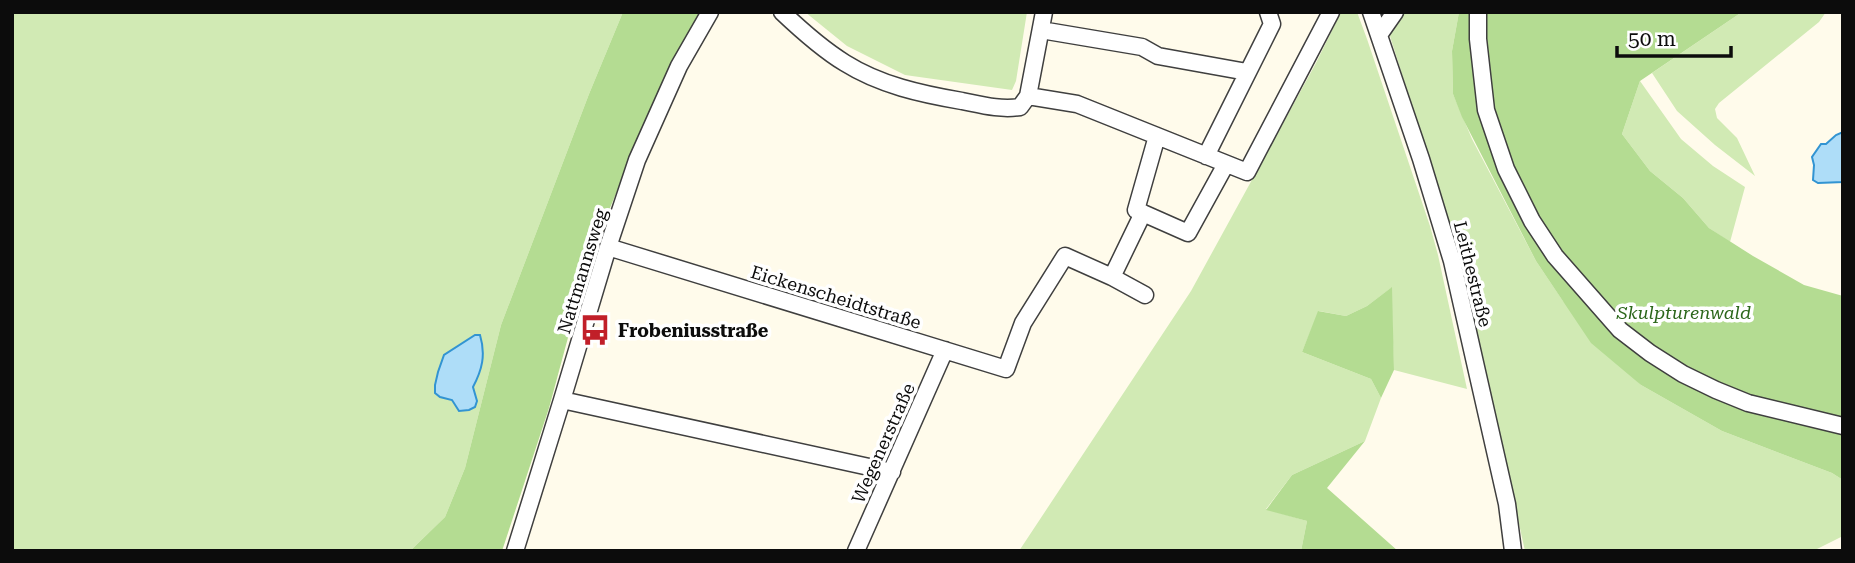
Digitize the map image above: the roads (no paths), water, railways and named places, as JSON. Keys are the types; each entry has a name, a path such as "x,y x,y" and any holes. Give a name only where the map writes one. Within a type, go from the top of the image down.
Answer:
{"street":[{"name":"Nattmannsweg","path":"515,551 637,160 679,66 710,12"},
{"path":"782,12 805,34 861,72 924,95 1006,109 1020,107 1028,96 1044,12"},
{"path":"1206,156 1272,24 1268,12"},
{"path":"1028,96 1077,104 1247,172 1331,12"},
{"name":"Leithestraße","path":"1371,12 1452,261 1507,504 1513,551"},
{"path":"1379,35 1395,12"},
{"path":"1478,12 1478,39 1486,110 1506,169 1532,221 1555,256 1620,330 1683,374 1716,390 1748,403 1843,426"},
{"path":"1041,30 1142,47 1158,57 1247,72"},
{"path":"1157,136 1136,210 1188,233 1226,163"},
{"path":"1143,213 1111,277 1145,295"},
{"name":"Eickenscheidtstraße","path":"608,247 1006,369 1023,323 1065,256 1111,277"},
{"name":"Wegenerstraße","path":"856,551 945,350"},
{"path":"562,400 892,472"}],"water":[{"path":"1843,132 1843,182 1818,183 1813,180 1812,157 1821,144 1826,144"},
{"path":"475,335 480,335 483,349 481,368 473,387 477,401 475,407 459,411 452,400 435,393 435,385 444,355"}],"place":[{"name":"Frobeniusstraße","path":"595,330"}],"park label":[{"name":"Skulpturenwald","path":"1684,312"}]}
